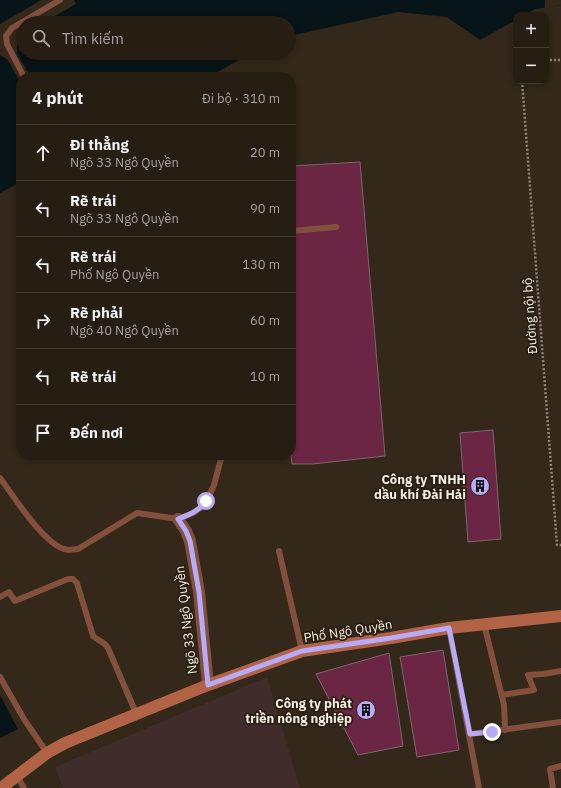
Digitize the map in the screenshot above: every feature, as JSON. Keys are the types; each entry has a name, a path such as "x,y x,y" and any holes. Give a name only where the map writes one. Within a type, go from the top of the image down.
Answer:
{"street":[{"name":"Ngõ 33 Ngô Quyền","path":"178,519 186,531 190,541 199,592 208,685"},
{"name":"Phố Ngô Quyền","path":"1,788 47,753 65,743 208,685 302,651 449,628 561,616"}],"lane":[{"path":"33,16 60,0"},
{"path":"16,26 12,28 6,36 7,44 21,72"},
{"path":"296,230 336,226"},
{"path":"0,478 38,530 55,545 68,550 78,549 137,513 178,519 194,513 203,506 214,485 221,460"},
{"path":"279,551 302,651"},
{"path":"0,597 9,592 14,601 68,579 73,579 77,582 93,636 105,643 108,648 136,713"},
{"path":"484,624 504,704 505,730"},
{"path":"449,628 479,788"},
{"path":"502,695 534,690 528,675 543,674 561,670"},
{"path":"0,677 24,719 47,753"},
{"path":"470,734 561,722"},
{"path":"553,788 550,769 561,766"},
{"path":"17,776 24,788"}],"path":[{"path":"549,60 561,60"},
{"name":"Đường nội bộ","path":"522,84 557,545 561,545"}],"shaded area":[{"path":"0,0 561,0 561,5 535,9 530,12 513,12 513,22 480,40 447,17 398,12 296,34 296,16 16,16 16,60 239,60 218,72 16,72 16,185 0,193"},
{"path":"267,677 300,788 63,788 55,767"},
{"path":"0,695 18,729 0,738"}],"pier":[{"path":"41,0 74,0 76,4 55,16 16,16 16,60 21,60 28,72 16,72 16,74 7,59 0,55 0,24"},
{"path":"545,0 561,0 561,5 545,8"}],"building":[{"path":"360,162 385,456 313,464 292,464 292,460 296,460 296,166"},
{"name":"Công ty TNHH dầu khí Đài Hải","path":"493,430 501,539 468,542 460,433"},
{"path":"443,650 459,750 417,757 400,657"},
{"name":"Công ty phát triền nông nghiệp","path":"389,653 403,746 358,755 316,674"}],"place":[{"name":"Công ty TNHH dầu khí Đài Hải","path":"480,486"},
{"name":"Công ty phát triền nông nghiệp","path":"366,710"}],"route":[{"path":"206,501 203,506 194,513 178,519 186,531 190,541 199,592 208,685 302,651 449,628 470,734 492,732"}]}
